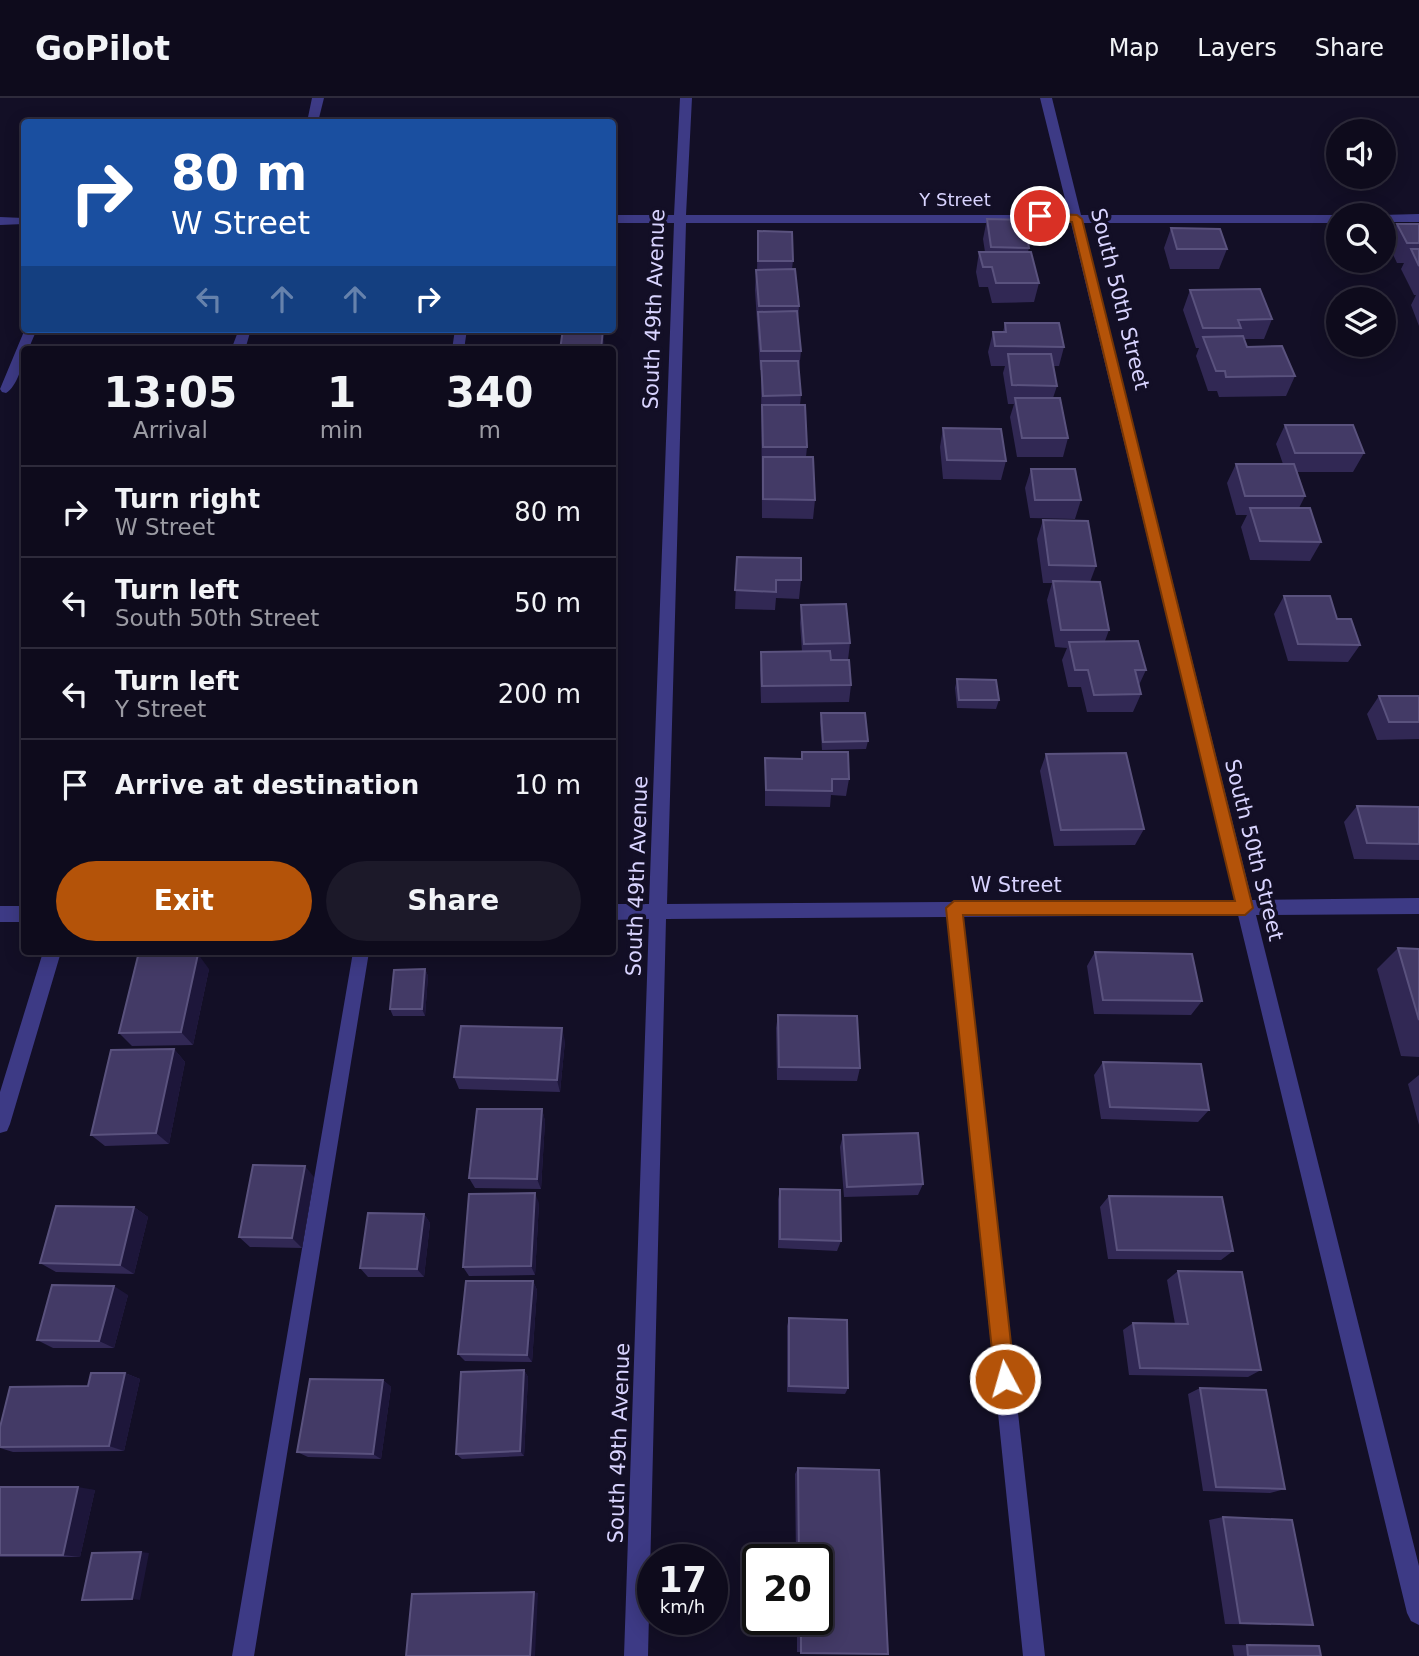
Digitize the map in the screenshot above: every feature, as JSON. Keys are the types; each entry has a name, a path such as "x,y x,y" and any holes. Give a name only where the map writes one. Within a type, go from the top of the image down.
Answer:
{"street":[{"path":"313,119 318,98"},
{"name":"South 49th Avenue","path":"636,1656 680,218 687,98"},
{"name":"South 50th Street","path":"1046,98 1419,1612"},
{"path":"1396,218 1419,218"},
{"name":"Y Street","path":"616,219 1326,219"},
{"path":"0,221 21,221"},
{"name":"W Street","path":"616,912 1419,906"},
{"path":"0,915 21,914"},
{"path":"0,1124 51,955"}],"lane":[{"path":"6,389 21,353"},
{"path":"954,908 1034,1656"},
{"path":"243,1656 360,955"}],"building":[{"path":"987,219 1024,220 1029,248 991,247"},
{"path":"1397,224 1419,224 1419,243 1407,243"},
{"path":"1171,228 1220,229 1227,249 1177,249"},
{"path":"758,231 792,232 793,261 758,261"},
{"path":"1411,249 1419,249 1419,266"},
{"path":"979,252 1031,252 1039,283 996,283 992,267 983,267"},
{"path":"795,269 799,306 759,306 756,270"},
{"path":"1260,289 1272,319 1238,320 1241,328 1203,328 1190,290"},
{"path":"797,311 801,351 761,351 758,312"},
{"path":"1005,323 1059,323 1064,347 995,346 993,332 1006,332"},
{"path":"562,333 603,333 601,346 561,346"},
{"path":"1243,336 1247,347 1282,346 1295,376 1226,377 1225,371 1216,371 1203,337"},
{"path":"1008,354 1051,354 1057,386 1012,385"},
{"path":"761,361 798,361 801,395 763,396"},
{"path":"1015,398 1060,398 1068,438 1022,438"},
{"path":"762,405 805,405 807,447 763,447"},
{"path":"1285,425 1353,425 1364,453 1295,453"},
{"path":"943,428 1001,429 1006,461 947,460"},
{"path":"763,457 813,457 815,500 763,499"},
{"path":"1236,464 1294,464 1305,496 1245,496"},
{"path":"1031,469 1075,469 1081,500 1035,500"},
{"path":"1250,508 1310,508 1321,542 1260,541"},
{"path":"1043,520 1088,521 1096,566 1049,565"},
{"path":"737,557 801,558 801,580 776,580 776,592 735,590"},
{"path":"1053,581 1100,582 1109,630 1061,630"},
{"path":"1284,596 1330,596 1337,619 1351,619 1360,645 1298,644"},
{"path":"846,604 850,643 804,644 801,605"},
{"path":"1138,641 1146,670 1135,670 1141,694 1094,695 1088,670 1075,670 1069,642"},
{"path":"830,651 831,660 849,660 851,685 762,686 761,652"},
{"path":"957,679 996,680 999,700 959,700"},
{"path":"1379,696 1419,696 1419,722 1389,722"},
{"path":"821,713 865,713 868,741 823,742"},
{"path":"802,752 848,752 849,779 832,779 832,791 766,790 765,758 802,759"},
{"path":"1126,753 1144,829 1061,830 1046,754"},
{"path":"1357,806 1419,807 1419,844 1367,843"},
{"path":"1398,948 1419,949 1419,1020"},
{"path":"1095,952 1192,954 1202,1001 1103,1000"},
{"path":"198,955 181,1032 119,1033 138,956"},
{"path":"425,969 422,1009 390,1009 394,970"},
{"path":"778,1015 857,1016 860,1068 779,1067"},
{"path":"461,1026 562,1028 557,1080 454,1077"},
{"path":"174,1049 156,1133 91,1135 111,1050"},
{"path":"1103,1062 1201,1064 1209,1110 1110,1107"},
{"path":"477,1109 542,1109 537,1179 469,1178"},
{"path":"918,1133 923,1184 847,1187 843,1135"},
{"path":"253,1165 305,1166 292,1238 239,1237"},
{"path":"780,1189 840,1190 841,1241 780,1239"},
{"path":"535,1193 531,1266 463,1267 469,1194"},
{"path":"1109,1196 1222,1197 1233,1251 1117,1250"},
{"path":"56,1206 134,1207 120,1265 40,1263"},
{"path":"368,1213 424,1214 417,1269 360,1268"},
{"path":"1178,1271 1242,1272 1261,1370 1140,1368 1133,1323 1188,1324"},
{"path":"466,1281 533,1281 527,1355 458,1354"},
{"path":"52,1285 114,1286 99,1341 37,1340"},
{"path":"789,1318 847,1320 848,1388 789,1386"},
{"path":"524,1370 520,1451 456,1454 461,1372"},
{"path":"91,1373 125,1373 109,1446 0,1447 0,1427 10,1387 88,1386"},
{"path":"310,1379 383,1380 373,1454 297,1452"},
{"path":"1200,1388 1266,1390 1285,1489 1216,1487"},
{"path":"798,1468 879,1470 888,1654 801,1653 801,1635 833,1635 833,1544 799,1544"},
{"path":"0,1487 78,1487 63,1555 0,1555"},
{"path":"1223,1517 1292,1520 1313,1625 1240,1623"},
{"path":"141,1552 132,1599 82,1600 92,1553"},
{"path":"534,1592 530,1656 406,1656 412,1594"},
{"path":"1247,1645 1319,1646 1321,1656 1248,1656"}],"route":[{"path":"1005,1379 954,908 1245,908 1077,219 1040,216"}]}
